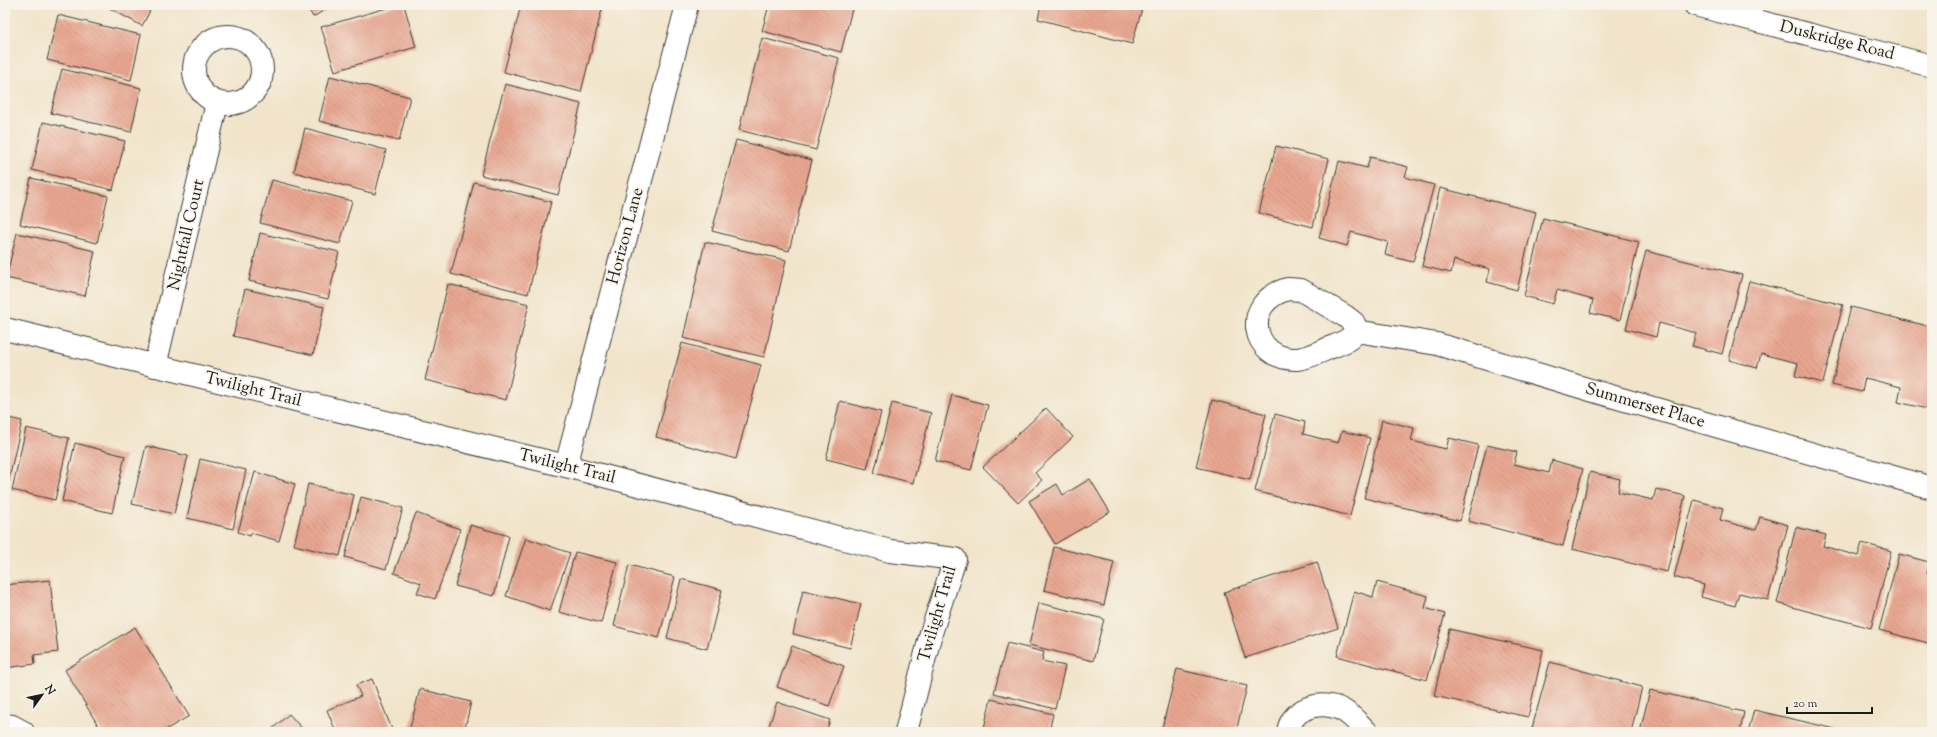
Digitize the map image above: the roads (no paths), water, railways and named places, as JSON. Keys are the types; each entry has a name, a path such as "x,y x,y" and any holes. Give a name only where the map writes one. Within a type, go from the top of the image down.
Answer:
{"street":[{"name":"Horizon Lane","path":"566,466 687,5"},
{"name":"Duskridge Road","path":"1695,5 1932,66"},
{"name":"Nightfall Court","path":"155,366 217,103"},
{"name":"Twilight Trail","path":"5,329 566,466 890,551 955,559 930,634 906,732"},
{"name":"Summerset Place","path":"1356,331 1437,344 1597,392 1932,488"},
{"path":"1288,732 1294,718 1302,710 1324,704 1335,706 1347,712 1367,732"},
{"path":"5,725 12,726 23,732"}]}
